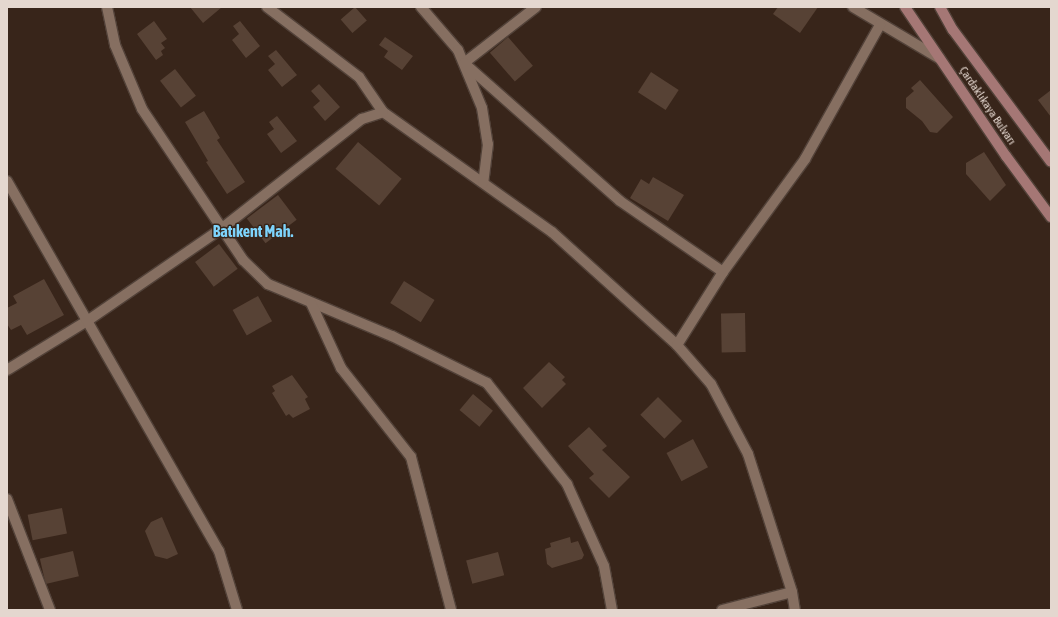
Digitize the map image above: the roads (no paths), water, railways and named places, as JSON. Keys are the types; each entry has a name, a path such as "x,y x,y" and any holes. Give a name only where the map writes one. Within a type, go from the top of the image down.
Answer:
{"main road":[{"name":"Çardaklıkaya Bulvarı","path":"905,7 1051,217"},
{"name":"Çardaklıkaya Bulvarı","path":"940,7 953,30 1051,162"}],"street":[{"path":"107,7 115,44 142,109 243,260 268,284 392,336 487,383 567,484 604,566 612,610"},
{"path":"267,7 358,77 383,112 552,232 677,345 711,384 748,454 792,592 795,610"},
{"path":"421,7 458,50 482,108 488,144 483,183"},
{"path":"464,63 536,7"},
{"path":"853,7 880,25 939,58"},
{"path":"677,345 723,272 805,159 880,25"},
{"path":"464,63 620,201 723,272"},
{"path":"7,370 87,321 221,229 362,119 383,112"},
{"path":"7,181 219,551 237,610"},
{"path":"311,303 341,368 411,457 451,610"},
{"path":"7,499 50,610"},
{"path":"722,610 792,592"}],"district":[{"name":"Batıkent Mah.","path":"253,231"}]}
